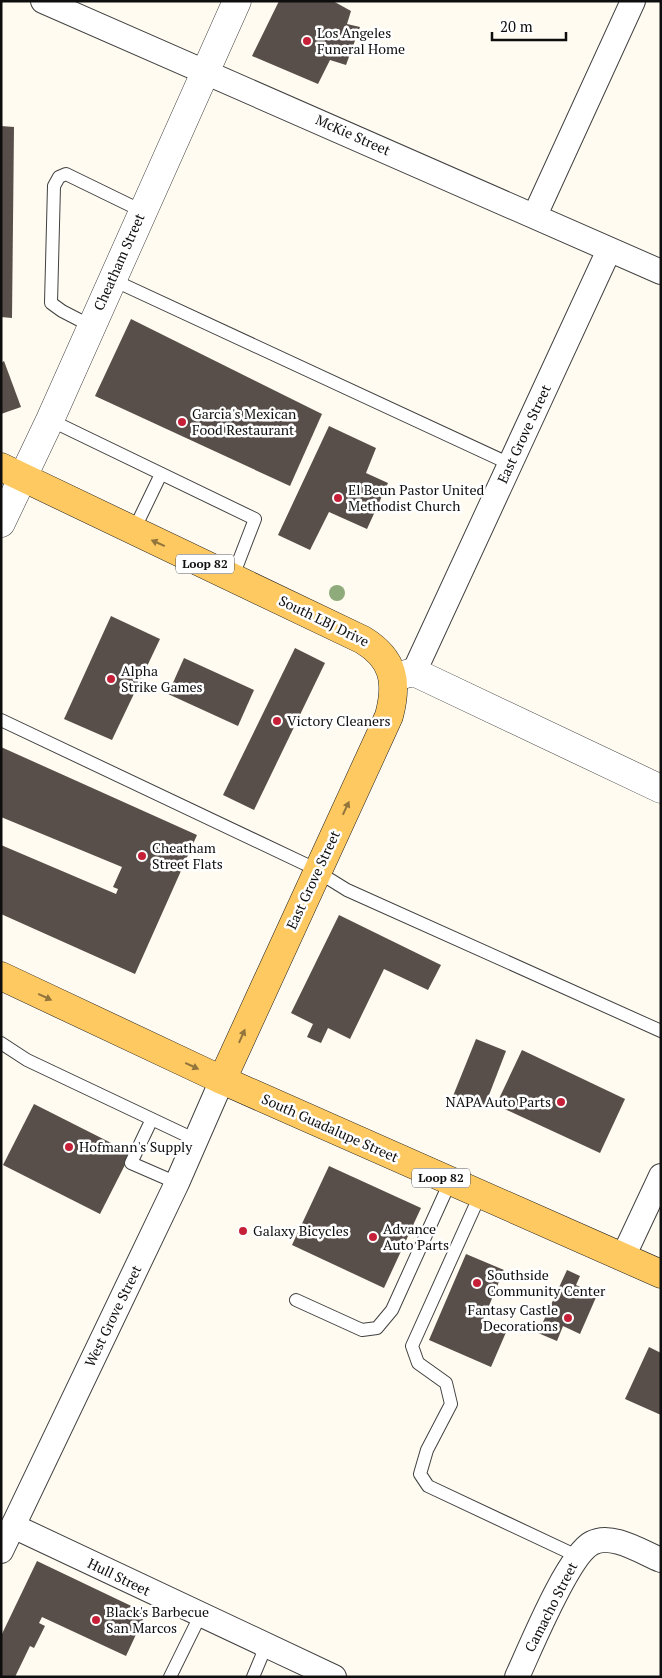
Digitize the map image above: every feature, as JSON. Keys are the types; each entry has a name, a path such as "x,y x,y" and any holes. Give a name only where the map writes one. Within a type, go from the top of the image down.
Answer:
{"main road":[{"name":"South LBJ Drive","path":"12,472 133,532 233,576 370,644 376,648 389,665 404,675"},
{"name":"East Grove Street","path":"222,1080 389,716 395,690 404,675"},
{"name":"South Guadalupe Street","path":"5,981 450,1182 661,1274"}],"street":[{"name":"McKie Street","path":"43,1 535,215 661,272"},
{"name":"Cheatham Street","path":"1,523 12,472 50,420 113,280 142,210 237,1"},
{"path":"535,215 633,1"},
{"name":"East Grove Street","path":"404,675 510,464 609,250"},
{"path":"404,675 661,789"},
{"name":"West Grove Street","path":"1,1551 177,1183 222,1080"},
{"path":"623,1257 661,1176"},
{"name":"Hull Street","path":"13,1526 266,1646 307,1671 334,1677"},
{"path":"584,1549 605,1540 619,1542 661,1560"},
{"name":"Camacho Street","path":"517,1677 584,1549"}],"lane":[{"path":"91,326 62,311 51,302 54,186 59,176 66,174 142,210"},
{"path":"113,280 510,464"},
{"path":"50,420 255,519 233,576"},
{"path":"133,532 161,474"},
{"path":"1,720 305,864 347,890 661,1031"},
{"path":"1,1044 27,1060 151,1121 196,1140"},
{"path":"151,1121 131,1163 177,1183"},
{"path":"296,1300 362,1330 377,1328 392,1310 450,1182"},
{"path":"480,1195 412,1346 418,1363 446,1383 451,1404 427,1450 420,1474 428,1486 584,1549"},
{"path":"170,1677 200,1616"},
{"path":"252,1677 266,1646"}],"building":[{"name":"Los Angeles Funeral Home","path":"279,1 333,1 351,11 347,24 360,27 346,65 330,60 318,84 252,56"},
{"path":"1,126 14,127 12,318 1,317"},
{"path":"131,319 322,414 290,486 95,396"},
{"path":"4,361 21,407 1,414 1,363"},
{"name":"El Beun Pastor United Methodist Church","path":"329,426 376,448 366,473 388,483 367,529 329,512 310,550 278,535"},
{"name":"Alpha Strike Games","path":"111,616 160,639 112,740 64,719"},
{"path":"295,648 325,663 254,810 223,795"},
{"path":"184,658 254,690 238,726 168,694"},
{"name":"Cheatham Street Flats","path":"1,747 197,835 135,974 1,914 1,845 116,894 118,889 113,887 122,867 1,817"},
{"path":"339,915 441,965 428,990 384,969 350,1039 328,1028 321,1043 307,1037 313,1024 291,1013"},
{"path":"476,1039 506,1051 484,1108 453,1096"},
{"name":"NAPA Auto Parts","path":"522,1050 625,1099 600,1153 496,1105"},
{"path":"34,1104 131,1153 100,1214 3,1165"},
{"path":"329,1166 421,1208 384,1288 292,1245"},
{"path":"466,1254 504,1270 483,1320 507,1330 491,1367 429,1340"},
{"path":"567,1270 580,1276 576,1285 597,1295 580,1334 563,1326 557,1341 538,1333"},
{"path":"649,1347 661,1353 661,1415 625,1399"},
{"name":"Black's Barbecue San Marcos","path":"37,1561 146,1613 126,1656 42,1617 39,1623 45,1626 34,1648 30,1646 15,1677 1,1676 1,1636"}],"place":[{"name":"Los Angeles Funeral Home","path":"307,41"},
{"name":"Garcia's Mexican Food Restaurant","path":"182,422"},
{"name":"El Beun Pastor United Methodist Church","path":"338,498"},
{"name":"Alpha Strike Games","path":"111,679"},
{"name":"Victory Cleaners","path":"277,721"},
{"name":"Cheatham Street Flats","path":"142,856"},
{"name":"NAPA Auto Parts","path":"561,1102"},
{"name":"Hofmann's Supply","path":"69,1147"},
{"name":"Galaxy Bicycles","path":"243,1231"},
{"name":"Advance Auto Parts","path":"373,1237"},
{"name":"Southside Community Center","path":"477,1283"},
{"name":"Fantasy Castle Decorations","path":"568,1318"},
{"name":"Black's Barbecue San Marcos","path":"96,1620"}]}
